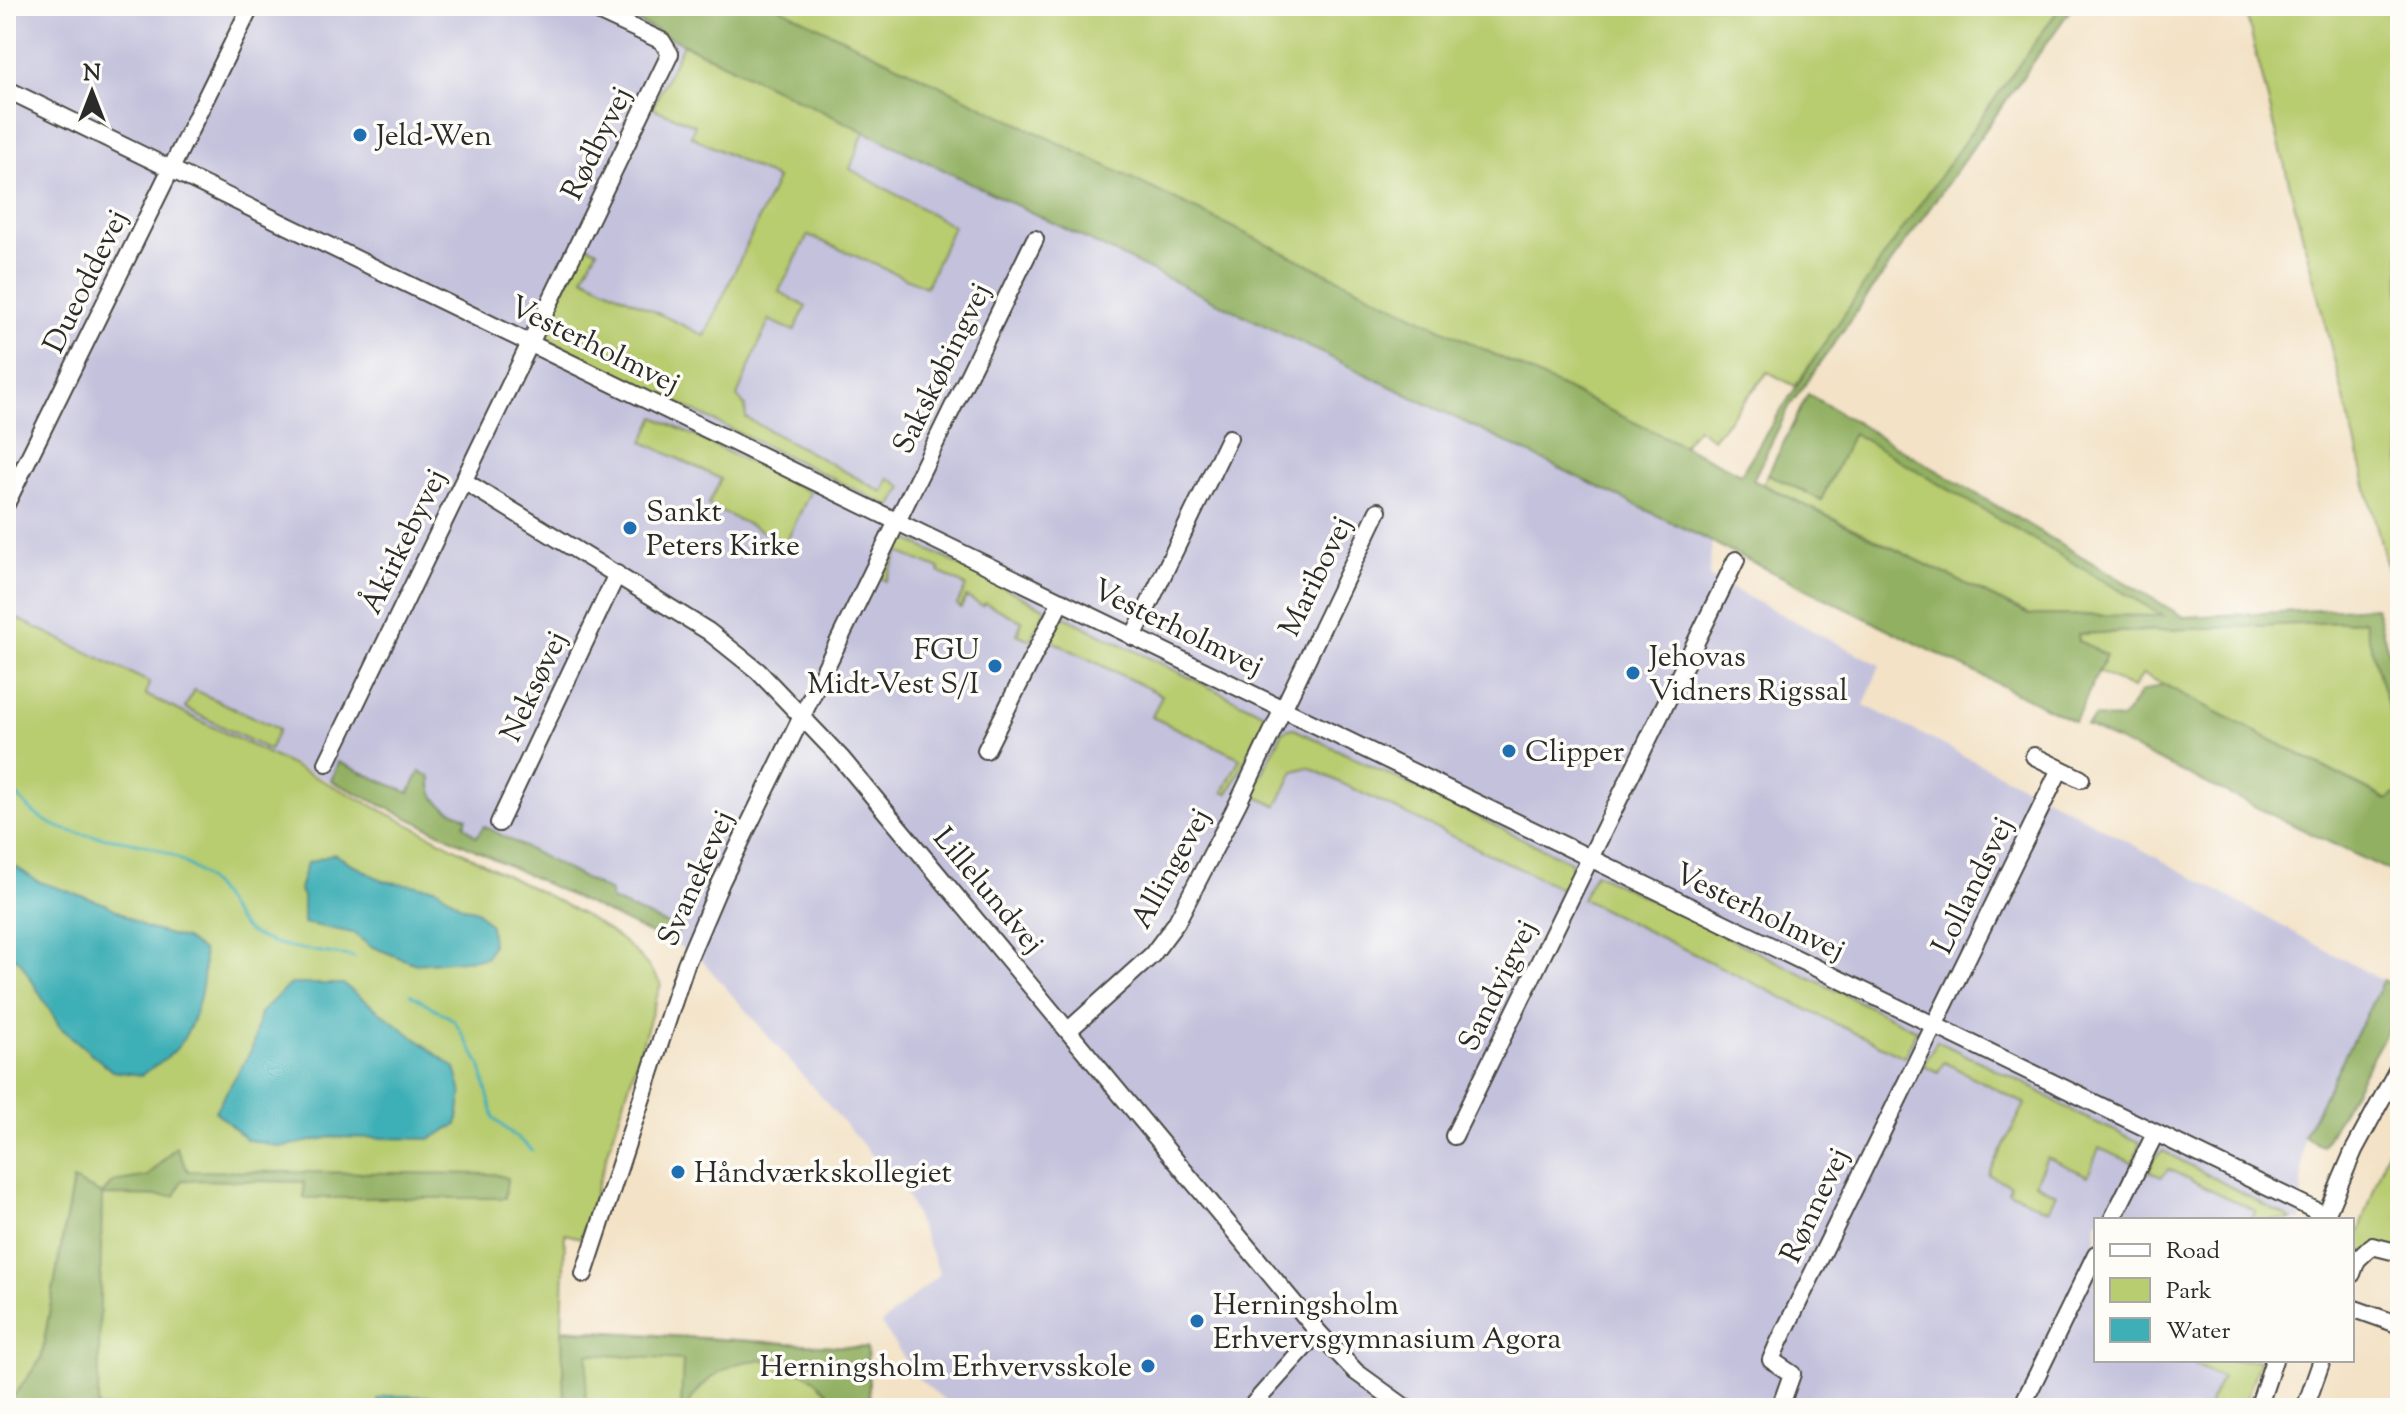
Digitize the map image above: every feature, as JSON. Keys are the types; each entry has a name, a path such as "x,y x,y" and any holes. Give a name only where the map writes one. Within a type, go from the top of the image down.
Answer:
{"street":[{"name":"Dueoddevej","path":"6,504 173,169 250,6"},
{"name":"Rødbyvej","path":"530,344 670,54 662,41 587,6"},
{"name":"Vesterholmvej","path":"6,89 2324,1218"},
{"name":"Sakskøbingvej","path":"898,521 1035,239"},
{"name":"Åkirkebyvej","path":"327,763 530,344"},
{"path":"1133,637 1229,438"},
{"name":"Lillelundvej","path":"464,481 708,631 758,671 803,715 1070,1029 1318,1332 1356,1372 1406,1408"},
{"name":"Maribovej","path":"1283,709 1378,511"},
{"name":"Svanekevej","path":"584,1274 686,964 721,882 898,521"},
{"name":"Sandvigvej","path":"1454,1136 1736,560"},
{"name":"Neksøvej","path":"499,823 617,574"},
{"path":"986,750 1061,601"},
{"name":"Allingevej","path":"1070,1029 1152,955 1176,923 1283,709"},
{"path":"2034,756 2081,779"},
{"name":"Lollandsvej","path":"1933,1026 2060,769"},
{"name":"Rønnevej","path":"1782,1402 1792,1374 1771,1360 1933,1026"},
{"path":"2324,1218 2354,1150 2400,1065"},
{"path":"2113,1218 2155,1134"},
{"path":"2354,1268 2357,1260 2372,1246 2400,1253"},
{"path":"2021,1408 2094,1258"},
{"path":"2354,1309 2400,1325"},
{"path":"1250,1408 1318,1332"},
{"path":"2258,1408 2273,1362"},
{"path":"2305,1408 2321,1362"}],"shaded area":[{"path":"6,6 605,6 1712,542 1709,577 1880,665 1864,705 2055,802 2383,981 2303,1137 2301,1218 2094,1218 2094,1362 2259,1362 2243,1408 954,1408 919,1379 881,1324 940,1274 906,1194 699,957 341,776 335,784 146,695 149,682 6,612"}],"green space":[{"path":"605,6 776,6 1741,474 1857,296 1979,121 2061,6 2073,6 1789,407 1753,480 2029,615 2163,616 1853,433 1821,500 1768,474 1808,394 2184,617 2376,607 2400,694 2400,748 2364,621 2078,634 2079,641 2106,655 2075,722 1712,542"},
{"path":"768,6 2061,6 1795,386 1768,372 1713,439 1697,428 1682,446"},
{"path":"2244,6 2400,6 2400,618"},
{"path":"683,44 864,131 850,169 953,226 926,287 808,235 779,291 806,307 794,331 769,320 737,396 745,406 746,418 883,492 889,478 903,487 891,507 546,339 555,306 587,245 597,250 583,277 705,336 777,179 691,136 695,125 652,108"},
{"path":"655,417 810,492 786,543 708,505 721,479 643,442"},
{"path":"1853,432 2164,616 2029,615 1763,484 1768,474 1821,500"},
{"path":"901,536 1046,609 1030,640 1017,634 1022,621 985,603 983,606 966,597 961,608 957,605 966,586 939,572 940,569 898,552 886,581 881,578"},
{"path":"6,613 149,682 146,695 400,819 581,913 626,944 661,984 581,1238 565,1234 562,1329 867,1348 870,1408 30,1408 65,1351 73,1181 41,1359 11,1401 10,1408 6,1408","holes":["175,1148 188,1171 153,1171"]},
{"path":"1063,616 1267,715 1228,794 1223,792 1240,758 1152,717 1162,695 1050,640"},
{"path":"2365,621 2400,748 2400,791 2388,800 2143,674 2133,688 2098,672 2105,655 2079,641 2077,634"},
{"path":"2163,684 2387,800 2400,791 2400,876 2086,726 2095,717 2122,719 2141,692"},
{"path":"194,690 279,729 269,750 185,708"},
{"path":"1292,728 1571,862 1572,878 1566,891 1308,767 1294,771 1277,806 1252,795 1283,731"},
{"path":"338,762 409,793 420,771 431,777 433,793 440,804 467,818 464,825 476,837 484,826 610,892 611,900 678,929 674,945 331,781"},
{"path":"1595,873 1917,1030 1904,1057 1582,899"},
{"path":"2383,981 2400,988 2400,1008 2323,1146 2303,1137"},
{"path":"1937,1041 2028,1085 2077,1114 2140,1142 2133,1163 2099,1148 2088,1176 2047,1157 2035,1183 2056,1194 2048,1210 2008,1191 2010,1185 1989,1175 2025,1104 1944,1062 1938,1072 1923,1065"},
{"path":"2400,1129 2400,1248 2354,1254 2354,1248 2387,1151"},
{"path":"176,1147 188,1171 494,1174 507,1178 505,1198 304,1198 304,1182 182,1180 175,1196 102,1195 98,1408 26,1408 10,1401 41,1359 73,1180 102,1194 113,1182 148,1176"},
{"path":"2163,1151 2289,1218 2252,1218 2256,1211 2168,1169 2162,1177 2149,1172 2155,1157"},
{"path":"562,1330 867,1348 870,1408 840,1408 823,1388 804,1373 784,1364 762,1360 741,1363 720,1371 702,1386 686,1408 681,1408 683,1360 588,1354 585,1408 564,1408"},
{"path":"2196,1362 2259,1362 2243,1408 2207,1408 2222,1378 2195,1365"}],"water":[{"path":"334,854 383,881 436,888 461,906 477,911 490,925 492,945 486,958 416,964 370,946 353,933 303,923 303,896 299,889 307,863"},
{"path":"6,860 37,881 106,904 146,928 185,939 203,951 203,975 195,1015 184,1038 169,1056 141,1075 112,1071 60,1027 20,961 6,952"},
{"path":"290,984 343,984 455,1068 462,1093 457,1125 430,1139 332,1137 281,1147 246,1139 215,1111 252,1049 260,1013"},
{"path":"386,1396 501,1396 508,1403 502,1408 380,1407 378,1400"}],"waterway":[{"path":"6,778 24,803 43,820 86,835 133,842 181,860 211,884 236,919 253,934 289,947 354,957"},
{"path":"410,994 454,1020 480,1064 494,1119 532,1150"}],"place":[{"name":"Jeld-Wen","path":"360,135"},
{"name":"Sankt Peters Kirke","path":"630,528"},
{"name":"FGU Midt-Vest S/I","path":"995,666"},
{"name":"Jehovas Vidners Rigssal","path":"1633,673"},
{"name":"Clipper","path":"1509,751"},
{"name":"Håndværkskollegiet","path":"678,1172"},
{"name":"Herningsholm Erhvervsgymnasium Agora","path":"1197,1321"},
{"name":"Herningsholm Erhvervsskole","path":"1148,1366"}]}
